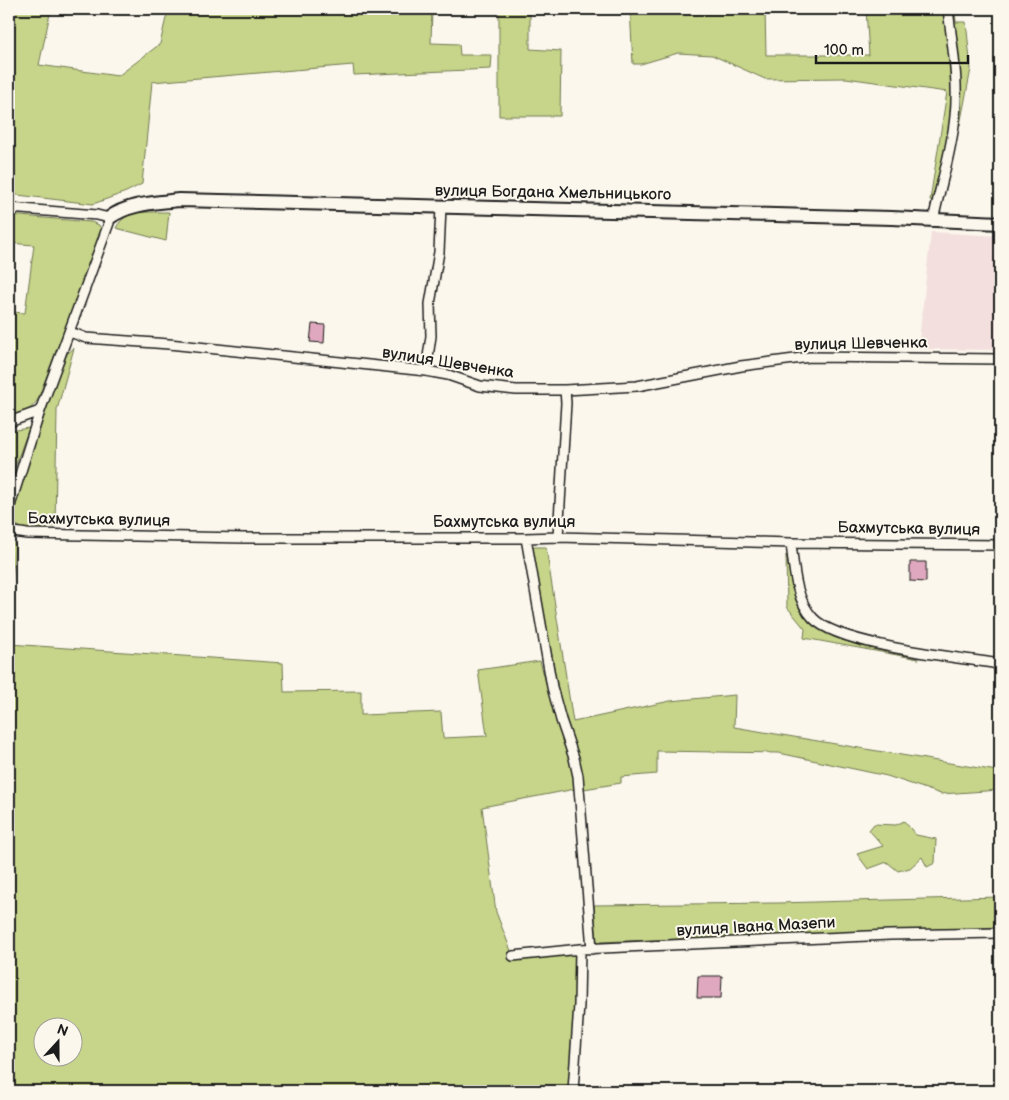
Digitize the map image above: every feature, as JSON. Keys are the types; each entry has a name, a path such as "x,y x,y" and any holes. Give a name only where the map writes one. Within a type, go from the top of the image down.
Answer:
{"street":[{"path":"933,221 950,148 955,116 955,71 948,9"},
{"name":"вулиця Богдана Хмельницького","path":"109,218 117,212 137,206 179,200 892,218 1000,223"},
{"path":"426,371 431,336 430,304 439,252 441,206"},
{"path":"9,208 97,215 109,218 109,228 40,411 9,509"},
{"name":"вулиця Шевченка","path":"70,332 86,338 169,344 426,371 448,375 480,386 516,390 565,390 637,386 740,366 810,357 1000,359"},
{"path":"558,537 566,403 565,390"},
{"path":"9,422 40,411"},
{"name":"Бахмутська вулиця","path":"9,529 14,532 27,534 245,538 558,537 791,543 1000,545"},
{"path":"526,538 552,687 560,720 574,758 578,776 592,949"},
{"path":"791,543 794,572 803,601 812,617 822,627 835,633 882,645 993,663 1000,666"},
{"name":"вулиця Івана Мазепи","path":"513,956 580,949 890,935 1000,933"},
{"path":"574,1091 580,949"}],"shaded area":[{"path":"931,232 1000,236 1000,350 918,349"}],"green space":[{"path":"13,9 51,9 39,65 118,76 160,44 168,9 432,9 431,43 459,44 460,55 492,55 491,69 354,75 353,65 152,82 142,184 93,204 9,194 9,14"},
{"path":"499,9 530,9 530,49 561,51 560,116 499,116"},
{"path":"630,9 765,9 766,55 869,55 866,9 944,9 951,67 952,101 947,144 934,201 930,200 947,92 846,78 765,79 712,55 678,53 641,64 633,64"},
{"path":"951,9 955,9 956,22 966,22 971,69 960,125 958,79"},
{"path":"139,212 169,212 166,241 116,228 126,217"},
{"path":"9,215 91,222 99,225 102,231 38,399 26,412 18,415 9,414 9,331 11,312 25,313 34,245 9,243"},
{"path":"74,348 57,410 55,526 29,530 23,529 15,522 13,515 16,499 56,381 67,354"},
{"path":"29,428 9,483 9,431"},
{"path":"9,540 15,544 9,613"},
{"path":"532,547 546,547 573,722 670,701 735,695 734,727 997,771 1000,704 1000,790 941,794 887,776 779,753 657,751 657,774 621,777 621,783 584,789 578,761 561,706"},
{"path":"786,555 796,600 801,611 810,622 837,638 854,644 919,659 804,638 805,629 787,607"},
{"path":"9,644 283,663 284,692 361,691 361,715 441,712 443,738 487,736 478,670 540,661 557,722 570,755 575,789 482,807 496,912 513,956 578,953 570,1091 9,1091"},
{"path":"904,821 916,835 936,839 935,863 927,867 922,857 910,868 898,871 887,862 868,869 857,854 883,846 869,830 874,824 896,825"},
{"path":"1000,897 1000,927 597,942 594,905 778,903"}],"building":[{"path":"312,324 325,325 324,343 310,342"},
{"path":"910,562 926,562 926,582 910,581"},
{"path":"698,976 722,976 721,998 697,998"}]}
